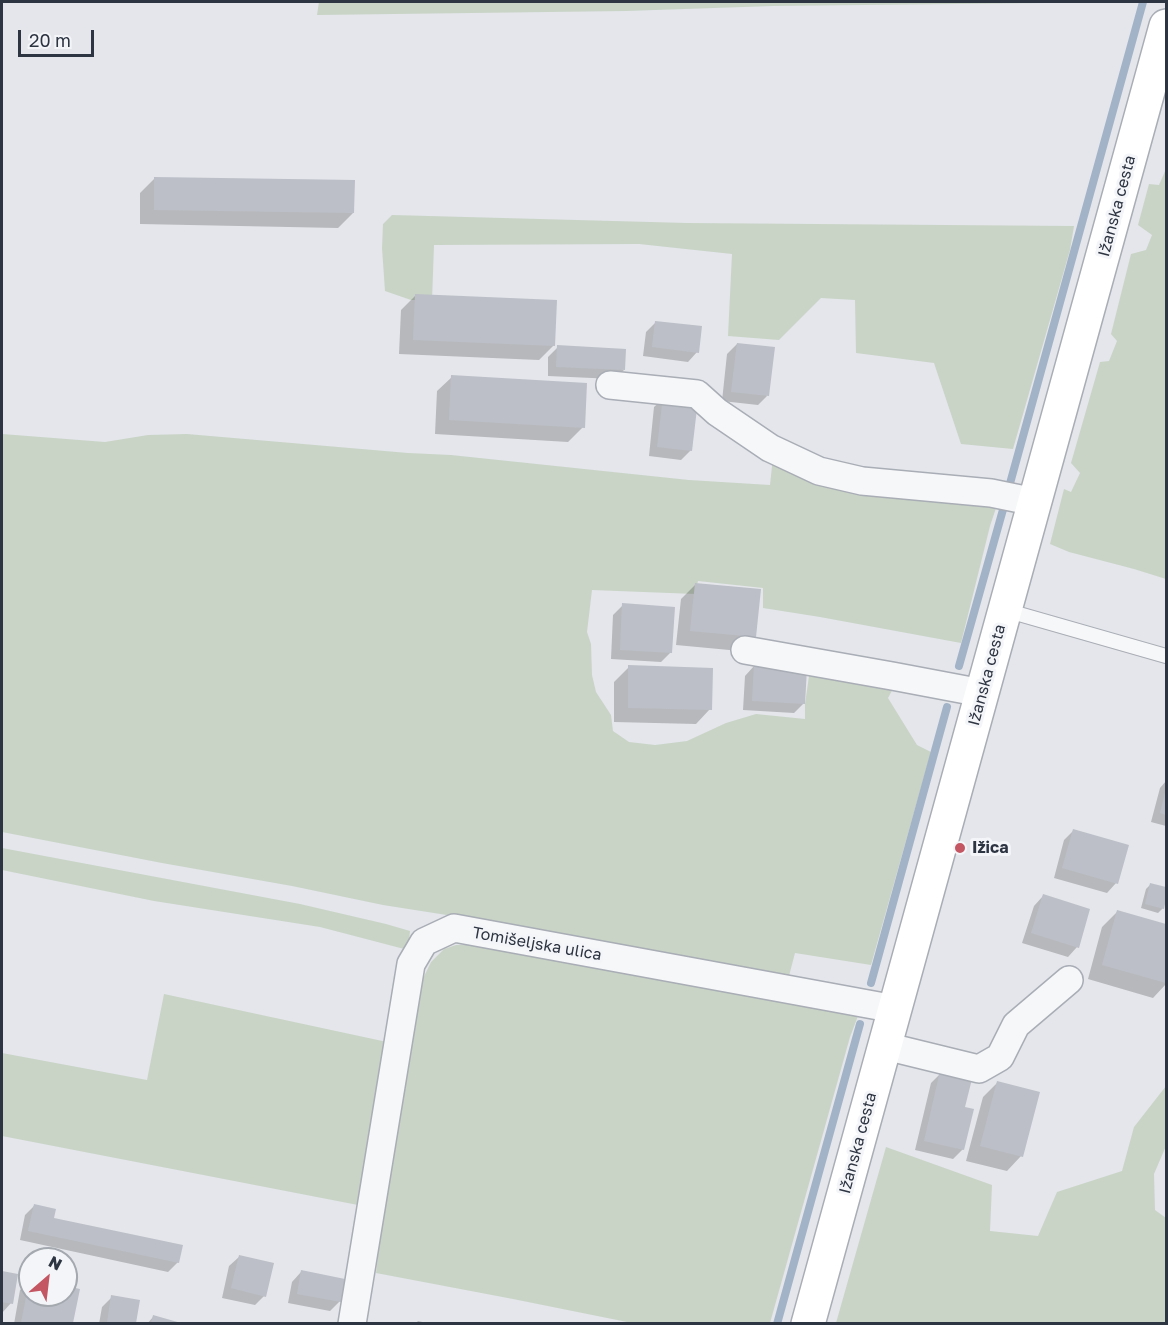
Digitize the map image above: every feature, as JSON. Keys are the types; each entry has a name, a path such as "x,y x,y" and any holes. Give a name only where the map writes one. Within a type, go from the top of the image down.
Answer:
{"street":[{"name":"Ižanska cesta","path":"808,1323 1167,26"},
{"path":"610,385 697,394 717,412 770,448 819,471 862,481 991,493 1035,502"},
{"path":"745,650 982,693"},
{"name":"Tomišeljska ulica","path":"352,1323 411,964 424,942 454,928 895,1009"},
{"path":"885,1046 979,1069 1000,1057 1016,1025 1069,980"}],"lane":[{"path":"1005,610 1167,656"}],"green space":[{"path":"319,2 1137,2 317,15"},
{"path":"1166,169 1166,579 1069,552 1050,544 1064,489 1071,492 1080,473 1071,463 1100,362 1109,361 1117,341 1111,334 1131,254 1146,250 1152,235 1138,225 1149,184 1159,185"},
{"path":"392,215 687,223 1074,226 1070,250 1013,449 961,444 934,363 856,353 855,300 821,298 779,340 728,336 732,254 639,244 434,245 432,300 411,300 385,291 383,224"},
{"path":"2,434 105,442 148,435 187,434 451,455 689,480 770,485 773,457 998,502 961,643 763,608 763,588 698,581 695,594 592,590 587,632 591,644 592,675 596,692 611,715 613,731 629,742 655,745 687,741 726,723 756,714 805,719 810,669 895,685 888,698 917,745 931,752 871,965 795,953 789,976 383,905 2,832"},
{"path":"2,848 300,904 386,924 410,931 408,950 320,927 154,901 2,870"},
{"path":"486,944 858,1016 850,1037 770,1323 632,1323 376,1273 387,1181 418,989 431,962 444,949 456,945"},
{"path":"164,994 387,1042 358,1205 2,1136 2,1053 147,1080"},
{"path":"1166,1086 1166,1146 1154,1174 1155,1210 1166,1218 1166,1323 836,1323 886,1147 992,1185 990,1231 1038,1236 1057,1192 1122,1171 1134,1127"}],"building":[{"path":"154,177 355,180 354,213 154,210"},
{"path":"415,294 557,300 555,346 413,340"},
{"path":"655,321 702,326 699,353 652,347"},
{"path":"737,343 775,347 769,396 731,392"},
{"path":"557,345 626,349 625,370 556,367"},
{"path":"451,375 587,383 585,428 449,420"},
{"path":"663,396 698,400 692,451 657,447"},
{"path":"695,583 761,589 756,637 690,631"},
{"path":"622,603 675,607 672,653 620,650"},
{"path":"628,665 713,668 712,710 628,708"},
{"path":"754,665 807,668 805,704 752,701"},
{"path":"1166,789 1166,815 1160,813"},
{"path":"1073,829 1129,845 1118,884 1062,868"},
{"path":"1150,883 1166,887 1164,909 1145,904"},
{"path":"1043,894 1090,909 1079,948 1031,933"},
{"path":"1117,910 1166,924 1166,983 1102,965"},
{"path":"940,1071 972,1079 965,1107 974,1109 964,1150 924,1141"},
{"path":"997,1081 1040,1092 1023,1157 980,1146"},
{"path":"34,1204 56,1209 54,1218 183,1245 179,1263 28,1231"},
{"path":"239,1255 274,1263 266,1297 231,1288"},
{"path":"301,1270 345,1279 341,1302 297,1294"},
{"path":"2,1271 18,1274 13,1304 2,1302"},
{"path":"111,1295 140,1300 136,1323 107,1323"},
{"path":"24,1307 76,1307 73,1323 21,1323"},
{"path":"153,1315 181,1323 151,1323"}],"waterway":[{"path":"1009,487 1143,2"},
{"path":"959,666 1004,506"},
{"path":"871,983 947,707"},
{"path":"777,1324 860,1024"}],"place":[{"name":"Ižica","path":"960,848"}]}
